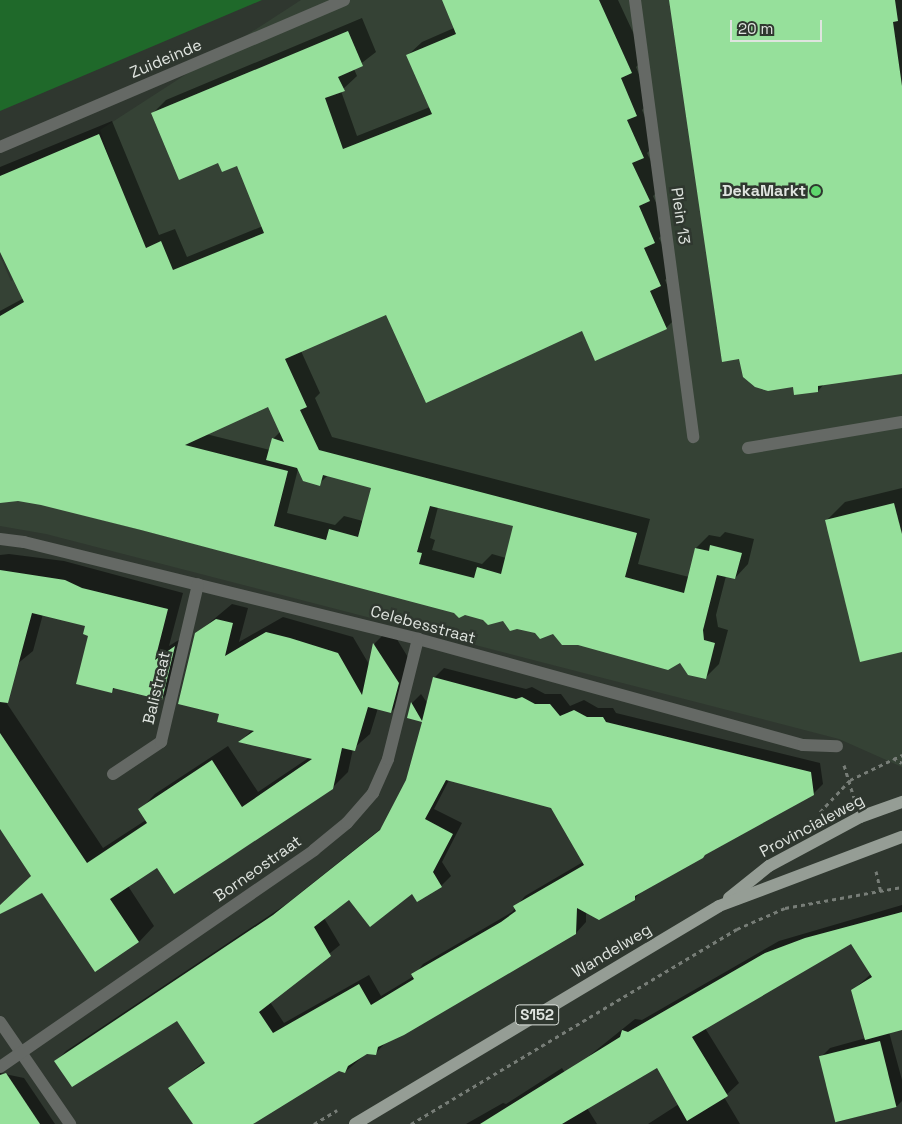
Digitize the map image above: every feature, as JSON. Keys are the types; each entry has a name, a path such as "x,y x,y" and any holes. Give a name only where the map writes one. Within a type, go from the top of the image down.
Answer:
{"main road":[{"name":"Provincialeweg","path":"719,906 769,866 860,817 902,802"},
{"name":"Wandelweg","path":"354,1124 719,906 902,837"}],"street":[{"name":"Zuideinde","path":"0,147 344,0"},
{"name":"Plein 13","path":"635,0 693,437"},
{"path":"748,448 902,422"},
{"name":"Celebesstraat","path":"0,540 24,542 418,639 803,745 837,746"},
{"name":"Balistraat","path":"113,774 161,742 198,584"},
{"name":"Borneostraat","path":"0,1066 314,850 347,823 373,793 388,759 418,639"},
{"path":"0,1022 70,1124"}],"path":[{"path":"850,780 892,758 902,755"},
{"path":"892,758 902,763"},
{"path":"411,1124 737,929 785,908 902,887"}],"shaded area":[{"path":"0,0 262,0 0,111"},
{"path":"301,0 902,0 902,767 839,739 46,534 0,526 0,256 11,281 132,224 100,130"}],"building":[{"path":"442,0 599,0 632,73 621,78 637,116 627,120 644,158 632,163 650,201 639,206 655,243 644,248 661,286 650,291 667,329 595,361 582,331 426,403 386,315 285,359 307,407 300,410 319,450 637,533 625,577 684,593 695,548 709,551 710,545 742,553 735,579 717,575 703,630 704,640 715,643 706,679 688,675 680,663 668,670 578,645 562,645 553,634 540,639 535,633 517,629 510,631 503,621 488,625 483,620 465,615 459,618 454,613 41,505 18,501 0,503 0,316 24,302 0,252 0,176 99,134 146,248 161,241 173,270 264,233 237,166 222,172 218,163 179,180 151,113 348,31 363,66 338,77 345,91 325,98 343,149 432,114 406,55 456,34","holes":["268,407 284,442 272,438 266,460 297,468 303,481 320,486 323,475 371,488 358,537 329,529 326,540 274,526 288,471 185,445","430,506 513,526 501,574 477,567 474,578 419,564 422,553 417,552"]},
{"path":"669,0 895,0 898,21 893,22 902,86 902,374 818,386 818,392 794,395 793,387 768,391 755,387 743,377 739,359 722,362"},
{"path":"894,503 902,534 902,652 860,662 825,520"},
{"path":"0,570 65,580 82,588 168,609 155,660 175,646 162,700 113,688 112,693 76,684 88,636 83,634 85,626 32,613 8,703 0,702"},
{"path":"216,619 233,623 225,656 266,632 290,638 338,653 362,695 373,643 399,683 391,713 368,707 355,751 342,748 333,789 226,860 174,894 157,868 110,899 139,942 95,972 42,893 0,914 0,905 31,876 0,829 0,733 87,863 147,823 138,809 212,760 242,807 312,759 238,742 254,731 217,722 219,714 178,704 195,633"},
{"path":"433,677 516,699 522,697 535,704 550,704 560,716 574,710 587,717 603,717 606,722 811,772 814,795 705,855 703,858 635,896 635,900 599,920 577,908 576,934 404,1035 378,1047 376,1055 367,1054 348,1066 345,1073 339,1071 253,1124 193,1124 168,1088 205,1063 177,1021 72,1087 54,1061 273,915 380,830 406,780 422,722 407,718 411,702 422,721","holes":["446,780 551,808 584,865 513,906 516,911 501,922 411,974 414,979 371,1005 359,984 273,1033 259,1012 331,956 314,927 349,900 370,927 412,894 417,902 442,887 433,872 453,834 425,819"]},
{"path":"902,912 902,1030 865,1040 851,990 872,977 851,944 692,1037 728,1096 687,1121 657,1068 562,1124 480,1124 620,1037 622,1030 628,1032 765,953 805,938"},
{"path":"880,1041 896,1107 835,1122 819,1056"},
{"path":"6,1073 40,1124 0,1124 0,1075"}],"place":[{"name":"DekaMarkt","path":"816,191"}]}
